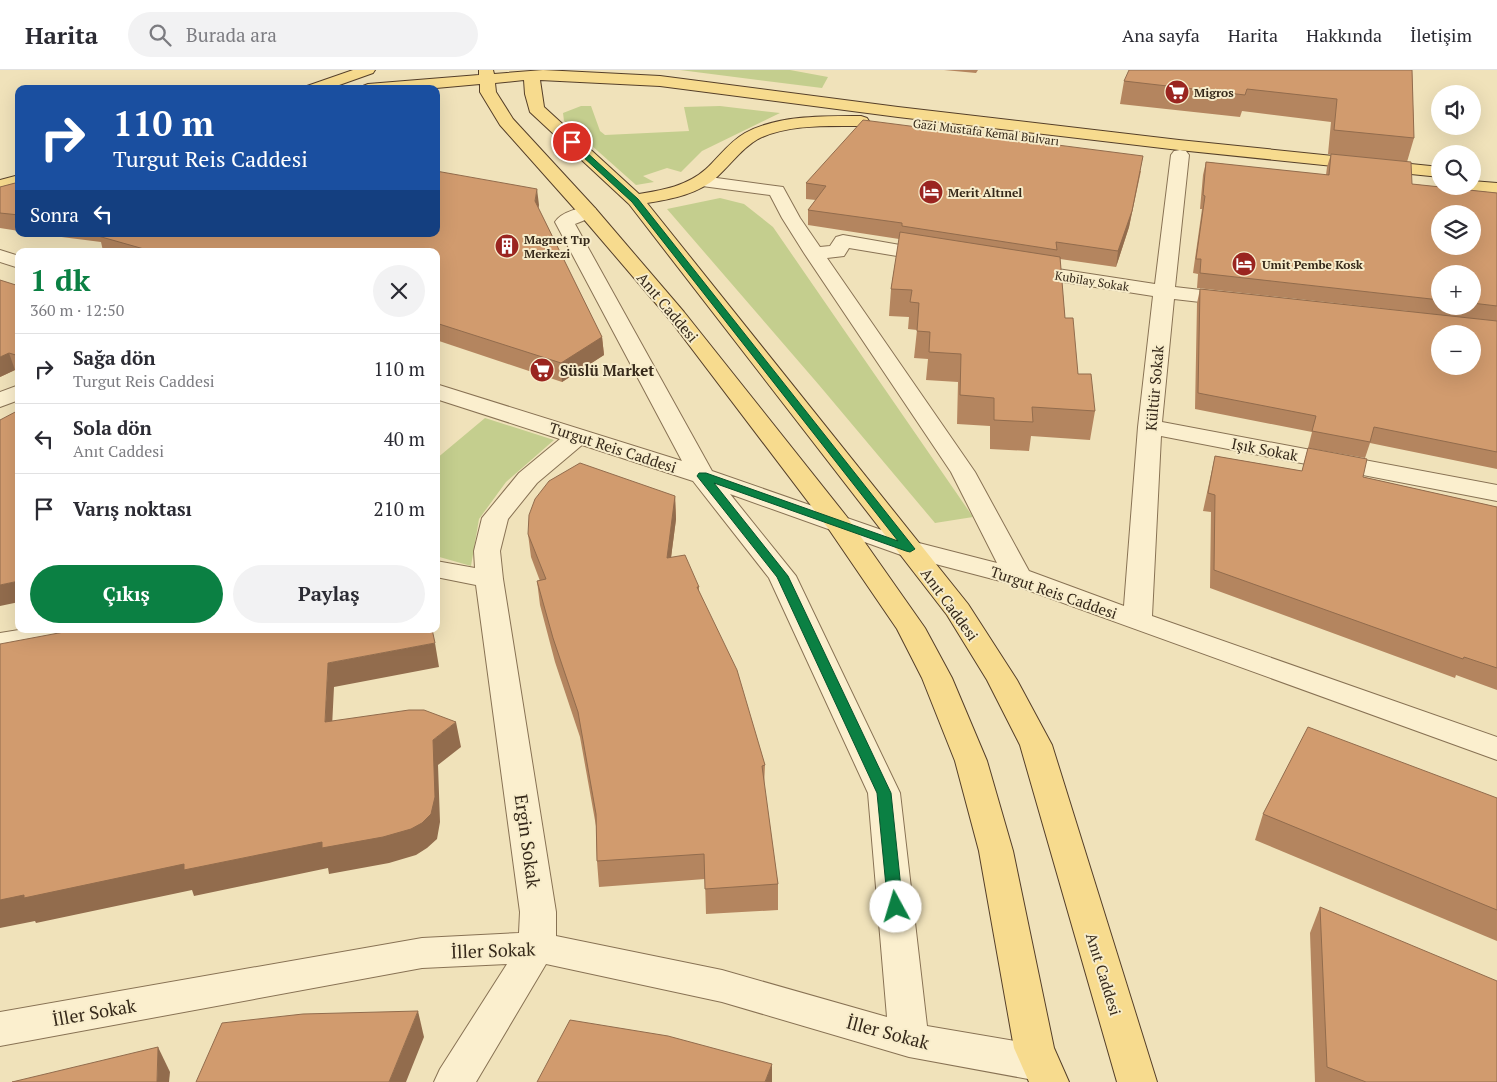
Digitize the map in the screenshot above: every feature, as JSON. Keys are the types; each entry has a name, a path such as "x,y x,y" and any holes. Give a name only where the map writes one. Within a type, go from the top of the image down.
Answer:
{"main road":[{"path":"324,85 368,70"},
{"path":"629,70 660,81"},
{"path":"421,85 533,78"},
{"name":"Gazi Mustafa Kemal Bulvarı","path":"533,78 660,81 917,115 1431,171"},
{"name":"Gazi Mustafa Kemal Bulvarı","path":"533,78 1180,155 1431,182"},
{"name":"Anıt Caddesi","path":"533,78 536,109 635,200 910,549 962,618 1002,680 1036,745 1137,1082"},
{"path":"440,95 487,80"},
{"name":"Anıt Caddesi","path":"487,80 506,122 588,212 677,316 838,523 911,628 937,678 971,761 996,850 1030,1032 1044,1073"},
{"path":"635,200 670,194 702,180 736,146 753,135 772,129 833,121 891,120"},
{"path":"0,170 15,167"},
{"path":"1481,175 1497,176"},
{"path":"0,185 15,181"},
{"path":"1481,187 1497,188"}],"street":[{"name":"Kültür Sokak","path":"1138,621 1150,427 1180,155"},
{"path":"702,180 777,191 791,218 814,253 963,472 1018,577"},
{"path":"588,212 564,222 702,476 782,576 884,793 909,1040"},
{"path":"814,253 837,252 842,241 950,258"},
{"path":"0,256 15,261"},
{"name":"Kubilay Sokak","path":"1008,267 1164,292 1252,302"},
{"name":"Turgut Reis Caddesi","path":"440,392 702,476 910,549 1018,577 1497,749"},
{"path":"0,400 15,394"},
{"name":"Işık Sokak","path":"1150,427 1497,494"},
{"name":"Ergin Sokak","path":"537,948 538,912 489,579 488,551 495,518 528,478 578,436"},
{"path":"440,570 489,579"},
{"path":"0,644 54,633"},
{"path":"454,1082 537,948"},
{"name":"İller Sokak","path":"0,1029 422,953 537,948 722,986 909,1040 1044,1073"}],"green space":[{"path":"680,70 790,70 828,77 822,88"},
{"path":"581,106 591,106 600,131 605,135 689,131 684,107 720,106 780,113 702,151 681,172 667,168 643,176 654,182 636,185 564,121 563,113"},
{"path":"720,198 744,204 773,227 973,517 935,523 667,209"},
{"path":"485,418 554,440 506,482 479,519 471,566 440,557 440,456"}],"building":[{"path":"1129,70 1412,70 1414,138 1334,130 1337,99 1247,89 1245,95 1124,81"},
{"path":"863,120 1143,156 1132,211 1118,251 1056,242 1057,250 902,226 902,223 808,210 826,186 806,183"},
{"path":"1331,154 1411,162 1412,184 1431,186 1431,195 1481,195 1481,191 1497,193 1497,306 1481,304 1481,265 1431,265 1431,299 1200,273 1201,259 1196,259 1205,196 1203,195 1206,162 1329,175"},
{"path":"440,172 537,189 535,201 602,337 561,363 440,324 440,248 140,248 102,237 440,237"},
{"path":"15,183 15,215 0,213 0,187"},
{"path":"900,232 1060,257 1065,318 1073,318 1078,374 1091,374 1095,411 1032,407 1033,422 994,420 994,398 960,395 961,354 929,352 930,332 917,331 919,303 910,302 912,290 891,289"},
{"path":"0,280 15,285 15,355 9,353 0,357"},
{"path":"1200,289 1497,321 1497,452 1374,427 1370,442 1312,431 1316,416 1198,393"},
{"path":"15,412 15,582 0,585 0,420"},
{"path":"1308,448 1367,459 1363,477 1497,507 1497,668 1464,657 1463,659 1214,570 1215,495 1208,493 1215,456 1302,471"},
{"path":"580,463 675,496 667,558 685,555 699,587 697,587 737,670 765,765 762,766 778,884 705,889 704,854 597,861 596,814 578,712 553,638 537,581 546,579 528,534 529,515 535,499 549,481"},
{"path":"59,633 433,633 435,643 328,663 325,722 409,710 424,710 456,722 433,740 435,797 431,814 422,823 411,829 383,837 322,848 322,842 184,870 184,864 24,898 24,895 0,900 0,644"},
{"path":"1308,727 1497,798 1497,910 1263,814"},
{"path":"1320,907 1497,981 1497,1082 1366,1082 1327,1067"},
{"path":"418,1011 389,1082 196,1082 222,1023 303,1014"},
{"path":"570,1020 668,1036 772,1064 765,1082 537,1082"},
{"path":"158,1047 157,1082 12,1082"}],"place":[{"name":"Migros","path":"1177,92"},
{"name":"Merit Altınel","path":"931,192"},
{"name":"Magnet Tıp Merkezi","path":"507,246"},
{"name":"Umit Pembe Kosk","path":"1244,264"},
{"name":"Süslü Market","path":"542,370"}],"route":[{"path":"572,142 635,200 910,549 702,476 782,576 884,793 896,907"}]}
